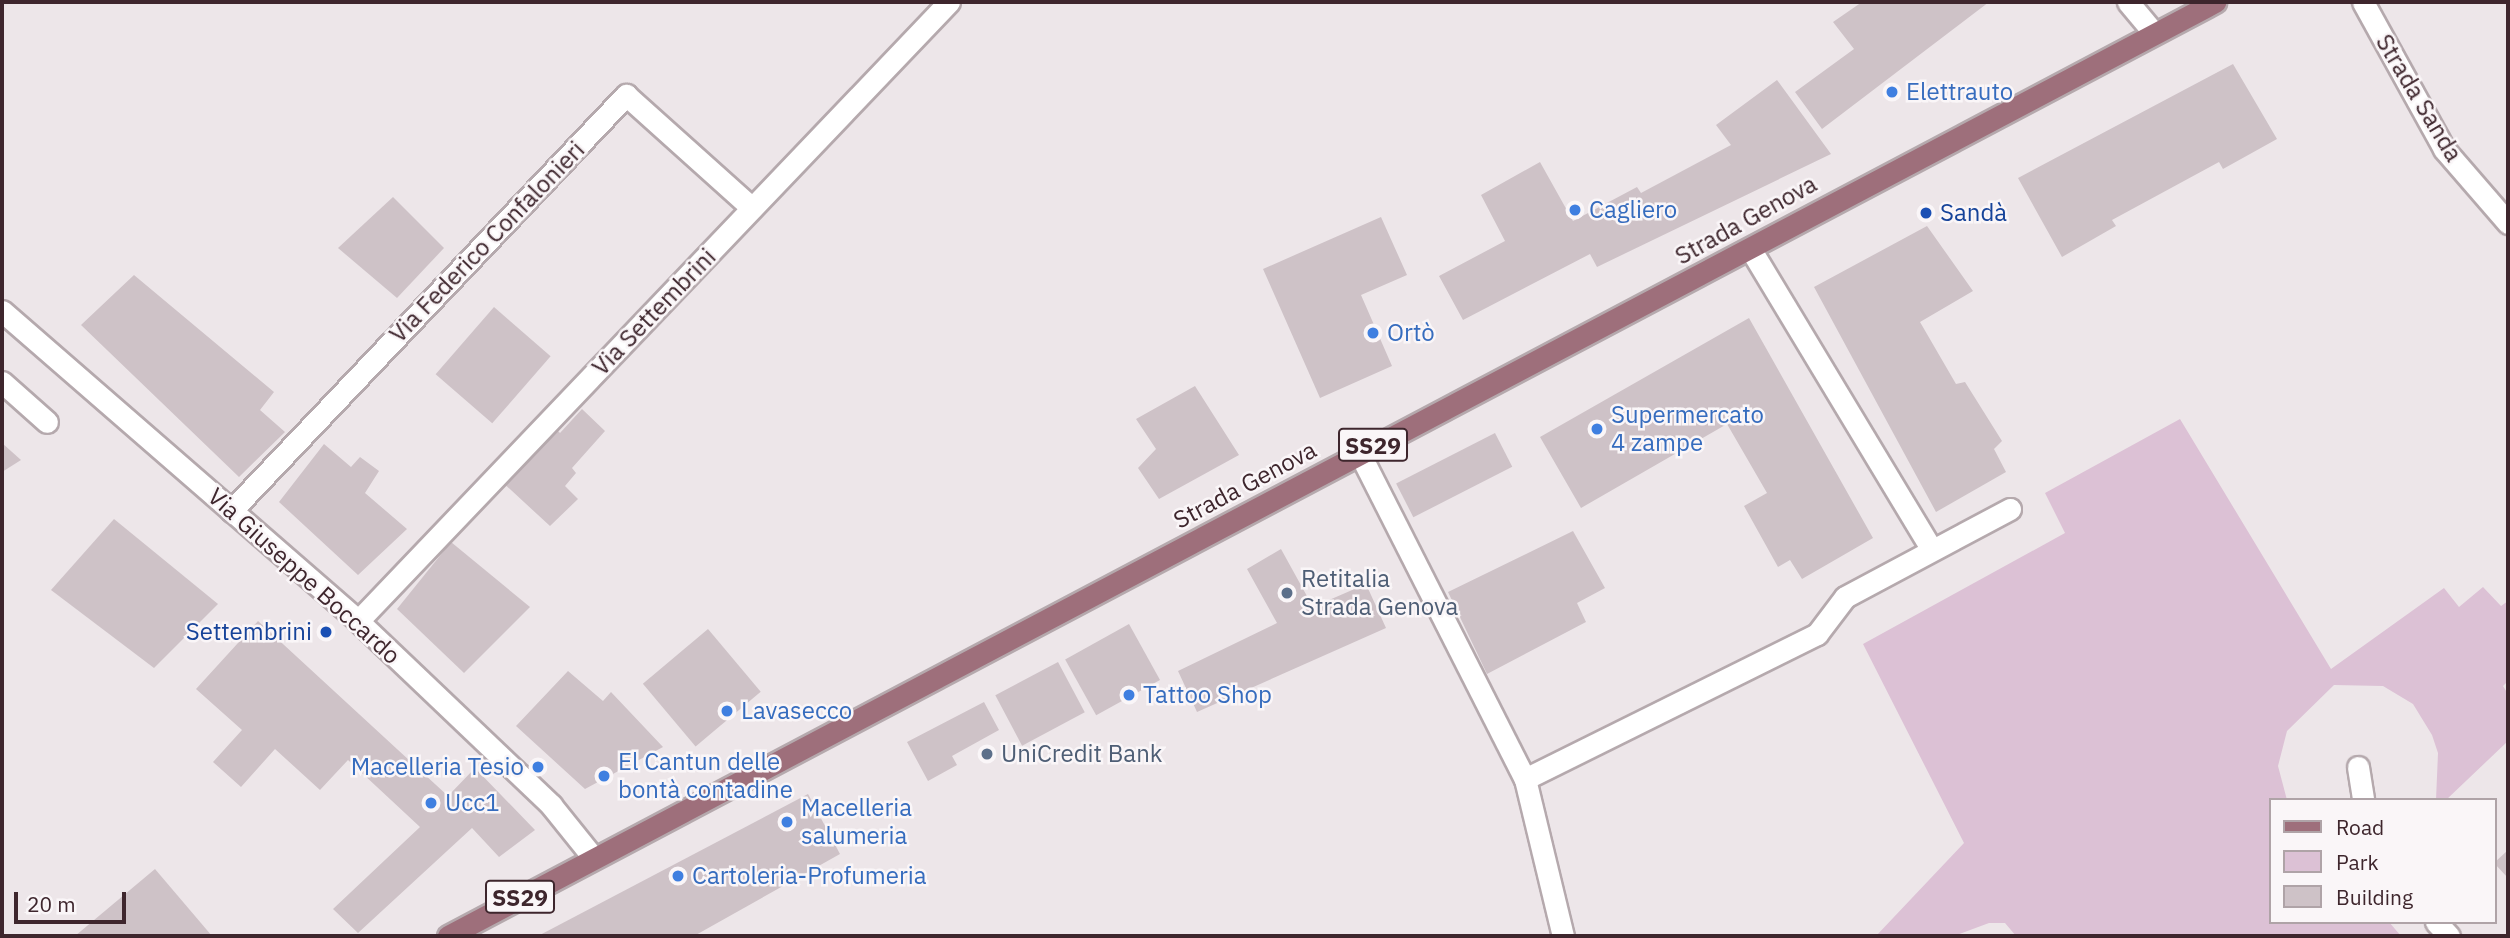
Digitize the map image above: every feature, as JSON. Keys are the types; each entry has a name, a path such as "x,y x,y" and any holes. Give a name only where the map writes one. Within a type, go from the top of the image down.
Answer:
{"main road":[{"name":"Strada Genova","path":"448,936 592,856 1359,452 1751,250 2153,32 2215,2"}],"street":[{"name":"Via Settembrini","path":"358,621 949,2"},
{"path":"2128,2 2153,32"},
{"name":"Strada Sanda","path":"2362,2 2444,149 2508,223"},
{"name":"Via Federico Confalonieri","path":"231,511 626,95 752,208"},
{"path":"1751,250 1932,551"},
{"name":"Via Giuseppe Boccardo","path":"2,311 358,621 551,805 592,856"},
{"path":"2,382 47,422"},
{"path":"1359,452 1524,779 1563,936"},
{"path":"1524,779 1817,634 1845,597 2010,509"},
{"path":"2358,767 2364,798"}],"green space":[{"path":"2180,419 2331,669 2444,588 2459,607 2483,587 2501,606 2508,601 2508,681 2503,686 2508,694 2508,741 2448,798 2436,798 2438,753 2432,735 2413,704 2383,686 2334,685 2287,731 2278,766 2286,798 2268,798 2268,924 2391,924 2401,936 2016,936 2005,923 1989,923 1954,936 1876,936 1964,843 1863,644 2065,533 2045,493"}],"building":[{"path":"1862,2 1989,2 1822,129 1795,92 1854,49 1833,22"},
{"path":"2233,64 2277,139 2223,169 2219,162 2112,220 2116,226 2062,257 2018,178"},
{"path":"1777,80 1831,154 1597,267 1590,254 1463,320 1439,276 1505,241 1481,195 1540,162 1573,221 1637,187 1641,193 1731,145 1716,125"},
{"path":"393,197 444,248 397,298 338,248"},
{"path":"1381,217 1407,275 1361,295 1392,366 1320,398 1263,269"},
{"path":"1927,226 1973,291 1920,322 1956,384 1965,382 2002,441 1994,449 2006,472 1936,512 1814,287"},
{"path":"134,275 274,392 260,410 285,432 239,477 81,325"},
{"path":"494,307 551,356 492,423 436,374"},
{"path":"1749,318 1873,538 1802,579 1790,560 1778,567 1744,506 1767,493 1727,424 1581,508 1540,437"},
{"path":"1195,386 1239,455 1159,499 1138,468 1156,449 1136,419"},
{"path":"582,409 605,431 572,468 576,473 565,486 578,499 550,526 500,480 552,425 560,433"},
{"path":"1495,433 1512,467 1413,517 1396,483"},
{"path":"2,443 21,460 2,472"},
{"path":"324,444 351,467 360,457 379,471 365,493 407,529 358,575 279,502"},
{"path":"114,519 218,604 154,668 51,590"},
{"path":"1573,531 1605,588 1577,603 1586,622 1487,674 1448,592"},
{"path":"451,542 530,607 464,673 397,609"},
{"path":"1281,549 1313,607 1366,584 1386,628 1197,712 1178,671 1277,623 1247,569"},
{"path":"258,621 448,796 475,768 535,830 499,857 472,828 358,933 333,909 420,827 348,760 320,790 275,749 241,787 213,762 242,730 196,689"},
{"path":"1129,624 1160,680 1096,715 1065,659"},
{"path":"708,629 761,692 696,746 643,684"},
{"path":"1058,662 1085,712 1022,746 995,695"},
{"path":"568,671 603,701 611,692 663,747 585,789 516,726"},
{"path":"984,702 999,730 952,756 957,765 928,781 907,742"},
{"path":"808,794 840,854 694,936 538,936"},
{"path":"2508,850 2508,878 2496,865 2496,861"},
{"path":"155,869 212,936 75,936"}],"place":[{"name":"Elettrauto","path":"1892,92"},
{"name":"Cagliero","path":"1575,210"},
{"name":"Sandà","path":"1926,213"},
{"name":"Ortò","path":"1373,333"},
{"name":"Supermercato 4 zampe","path":"1597,429"},
{"name":"Retitalia Strada Genova","path":"1287,593"},
{"name":"Settembrini","path":"326,632"},
{"name":"Tattoo Shop","path":"1129,695"},
{"name":"Lavasecco","path":"727,711"},
{"name":"UniCredit Bank","path":"987,754"},
{"name":"Macelleria Tesio","path":"538,767"},
{"name":"El Cantun delle bontà contadine","path":"604,776"},
{"name":"Ucc1","path":"431,803"},
{"name":"Macelleria salumeria","path":"787,822"},
{"name":"Cartoleria-Profumeria","path":"678,876"}]}
